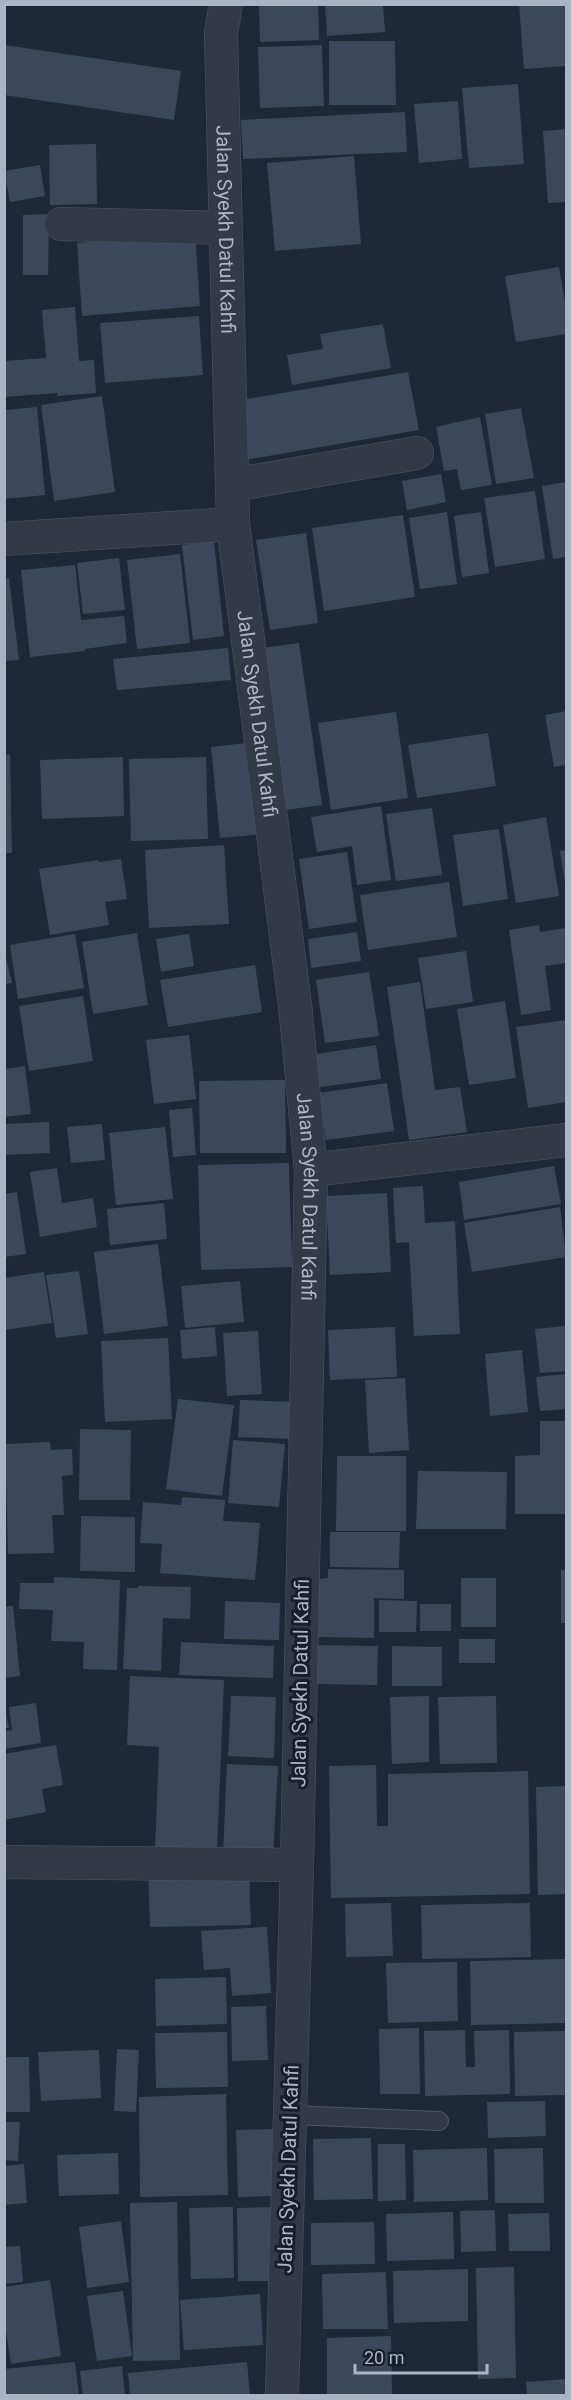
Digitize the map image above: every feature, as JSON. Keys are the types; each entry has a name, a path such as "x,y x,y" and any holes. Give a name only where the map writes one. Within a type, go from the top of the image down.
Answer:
{"street":[{"name":"Jalan Syekh Datul Kahfi","path":"226,4 221,33 233,524 295,1005 311,1170 297,1866 282,2396"},
{"path":"61,224 226,228"},
{"path":"232,485 417,453"},
{"path":"4,539 233,524"},
{"path":"311,1170 567,1140"},
{"path":"4,1862 297,1866"}],"lane":[{"path":"290,2115 439,2121"}],"building":[{"path":"259,4 318,4 319,40 260,42"},
{"path":"325,4 383,4 385,32 327,36"},
{"path":"519,4 566,4 566,66 524,69"},
{"path":"329,41 395,41 396,105 329,105"},
{"path":"4,45 181,71 174,120 4,95"},
{"path":"322,45 324,106 260,108 258,47"},
{"path":"518,84 524,164 469,168 462,88"},
{"path":"458,101 462,159 419,163 414,104"},
{"path":"405,112 407,152 243,159 241,120"},
{"path":"566,129 566,202 548,203 543,131"},
{"path":"96,144 97,204 50,205 49,145"},
{"path":"354,156 361,244 275,251 267,163"},
{"path":"40,165 45,196 10,202 4,171"},
{"path":"49,214 48,275 23,275 23,215"},
{"path":"195,234 200,306 82,316 77,243"},
{"path":"559,267 566,309 566,334 516,342 505,276"},
{"path":"75,307 79,361 94,360 96,393 4,397 4,361 46,358 42,310"},
{"path":"199,316 203,375 105,383 100,323"},
{"path":"383,324 391,368 292,385 287,355 323,349 320,334"},
{"path":"408,372 419,430 245,460 235,401"},
{"path":"102,396 115,492 54,501 41,405"},
{"path":"37,407 45,495 4,499 4,410"},
{"path":"521,408 534,478 496,484 485,414"},
{"path":"480,417 492,485 461,490 457,469 444,471 436,427"},
{"path":"441,474 446,502 407,510 402,481"},
{"path":"566,482 566,557 553,559 542,486"},
{"path":"535,491 545,559 495,567 484,498"},
{"path":"447,512 457,584 420,589 409,518"},
{"path":"481,512 489,573 462,577 454,516"},
{"path":"403,515 415,597 324,611 312,528"},
{"path":"306,533 318,623 270,630 256,540"},
{"path":"214,541 224,636 193,640 182,545"},
{"path":"180,554 190,643 137,649 127,560"},
{"path":"119,558 125,610 83,614 77,563"},
{"path":"75,565 81,620 124,616 127,643 85,649 85,651 30,657 21,570"},
{"path":"9,578 19,660 4,661 4,579"},
{"path":"299,643 322,805 278,811 254,649"},
{"path":"228,648 231,680 117,690 113,659"},
{"path":"566,711 566,765 554,767 545,715"},
{"path":"396,712 408,798 331,810 318,723"},
{"path":"488,733 496,786 417,798 408,745"},
{"path":"256,742 264,834 220,838 211,747"},
{"path":"10,754 12,853 4,853 4,755"},
{"path":"123,757 124,816 42,819 40,760"},
{"path":"206,757 208,839 131,841 129,759"},
{"path":"381,806 391,880 357,885 352,846 317,852 311,817"},
{"path":"432,808 442,875 396,881 386,814"},
{"path":"546,817 559,896 516,903 503,825"},
{"path":"499,829 508,899 463,906 453,835"},
{"path":"224,845 229,924 149,928 145,850"},
{"path":"566,850 566,884 565,884 560,851"},
{"path":"347,852 357,922 309,929 299,859"},
{"path":"121,859 127,899 105,902 109,925 50,935 39,869"},
{"path":"449,882 457,937 368,950 360,895"},
{"path":"539,925 540,932 566,928 566,963 545,966 551,1010 521,1015 509,930"},
{"path":"357,932 361,961 311,968 308,939"},
{"path":"137,933 148,1005 93,1014 82,942"},
{"path":"75,934 84,988 18,999 10,945"},
{"path":"189,934 194,966 161,972 156,939"},
{"path":"4,949 12,983 4,984"},
{"path":"466,951 473,1002 426,1009 418,958"},
{"path":"255,965 262,1012 168,1027 160,980"},
{"path":"369,972 379,1036 325,1043 316,980"},
{"path":"420,982 435,1090 460,1087 467,1132 409,1140 387,987"},
{"path":"83,996 93,1061 29,1071 19,1006"},
{"path":"505,1001 516,1078 469,1085 457,1009"},
{"path":"566,1020 566,1102 528,1108 516,1027"},
{"path":"189,1035 196,1099 154,1104 146,1040"},
{"path":"376,1045 381,1079 320,1087 316,1054"},
{"path":"25,1066 31,1114 4,1117 4,1069"},
{"path":"285,1080 286,1153 200,1153 199,1081"},
{"path":"387,1083 394,1131 326,1140 319,1093"},
{"path":"192,1108 196,1155 173,1157 169,1110"},
{"path":"49,1122 50,1153 4,1155 4,1124"},
{"path":"102,1124 105,1160 71,1163 67,1127"},
{"path":"165,1127 173,1199 116,1205 109,1133"},
{"path":"289,1163 292,1267 201,1270 198,1165"},
{"path":"554,1166 561,1204 464,1220 459,1182"},
{"path":"57,1168 62,1203 93,1198 97,1227 40,1237 30,1172"},
{"path":"423,1186 425,1223 455,1221 460,1334 414,1336 409,1242 396,1243 393,1188"},
{"path":"17,1192 26,1254 4,1257 4,1194"},
{"path":"387,1193 391,1272 330,1275 326,1196"},
{"path":"164,1203 167,1239 110,1245 107,1209"},
{"path":"560,1207 566,1257 472,1272 464,1223"},
{"path":"158,1244 168,1326 104,1334 94,1252"},
{"path":"79,1271 88,1334 56,1338 46,1275"},
{"path":"44,1272 52,1323 4,1330 4,1278"},
{"path":"240,1281 244,1322 185,1328 181,1286"},
{"path":"566,1326 566,1371 540,1373 535,1329"},
{"path":"215,1327 217,1356 182,1359 180,1330"},
{"path":"395,1327 397,1377 330,1380 328,1330"},
{"path":"258,1331 262,1394 227,1396 223,1333"},
{"path":"168,1338 172,1419 105,1422 101,1341"},
{"path":"522,1350 528,1412 490,1416 485,1354"},
{"path":"566,1374 566,1409 540,1411 536,1377"},
{"path":"405,1378 409,1450 369,1453 365,1380"},
{"path":"178,1399 234,1405 222,1496 166,1489"},
{"path":"240,1400 296,1402 294,1439 238,1437"},
{"path":"540,1421 566,1421 566,1514 515,1514 515,1456 540,1455"},
{"path":"80,1429 131,1430 130,1500 79,1500"},
{"path":"233,1440 285,1444 279,1507 228,1503"},
{"path":"50,1442 51,1450 72,1449 73,1475 62,1476 64,1515 52,1515 54,1553 8,1554 5,1444"},
{"path":"337,1456 406,1456 406,1531 336,1531"},
{"path":"418,1471 507,1472 506,1529 416,1529"},
{"path":"182,1497 225,1500 223,1521 260,1523 255,1580 160,1573 162,1544 140,1543 143,1502 181,1505"},
{"path":"81,1516 135,1517 135,1572 80,1571"},
{"path":"330,1532 400,1532 399,1568 330,1567"},
{"path":"328,1569 404,1570 404,1599 374,1598 374,1638 318,1637 319,1579 328,1578"},
{"path":"561,1570 566,1570 566,1623 561,1623"},
{"path":"54,1577 120,1580 117,1670 83,1669 84,1642 51,1641 53,1610 19,1609 20,1583 54,1583"},
{"path":"461,1578 496,1578 496,1627 461,1627"},
{"path":"138,1586 191,1587 190,1619 163,1618 161,1671 123,1669 127,1588 138,1588"},
{"path":"379,1600 417,1601 416,1632 379,1632"},
{"path":"225,1601 280,1603 279,1640 224,1639"},
{"path":"420,1604 451,1604 451,1631 420,1631"},
{"path":"13,1606 20,1676 4,1678 4,1607"},
{"path":"459,1639 495,1639 495,1663 459,1663"},
{"path":"181,1642 274,1646 273,1678 179,1675"},
{"path":"317,1645 378,1646 377,1685 317,1684"},
{"path":"392,1646 442,1647 442,1686 392,1686"},
{"path":"130,1676 224,1680 217,1851 155,1849 159,1747 127,1745"},
{"path":"231,1696 276,1697 274,1758 228,1756"},
{"path":"429,1696 429,1762 392,1764 390,1697"},
{"path":"496,1696 497,1763 440,1764 438,1697"},
{"path":"36,1703 41,1743 4,1749 4,1731 12,1730 9,1707"},
{"path":"4,1705 9,1728 4,1728"},
{"path":"56,1745 63,1785 42,1789 46,1812 4,1820 4,1754"},
{"path":"227,1764 278,1766 273,1855 223,1853"},
{"path":"376,1765 377,1826 388,1826 388,1774 528,1771 530,1894 331,1898 329,1766"},
{"path":"566,1786 566,1894 538,1895 536,1787"},
{"path":"249,1868 251,1925 150,1927 148,1871"},
{"path":"391,1903 393,1956 346,1957 345,1904"},
{"path":"530,1903 531,1957 422,1959 421,1905"},
{"path":"267,1927 271,1993 232,1996 230,1968 204,1970 201,1931"},
{"path":"566,1959 566,2023 471,2025 470,1961"},
{"path":"457,1962 458,2021 388,2023 386,1963"},
{"path":"226,1977 227,2024 156,2026 155,1979"},
{"path":"266,2006 268,2060 232,2061 231,2007"},
{"path":"419,2028 420,2094 380,2094 379,2029"},
{"path":"465,2030 466,2067 475,2067 474,2031 509,2030 510,2094 425,2096 424,2031"},
{"path":"566,2031 566,2095 515,2096 514,2032"},
{"path":"227,2032 228,2087 156,2088 155,2033"},
{"path":"117,2049 139,2050 136,2112 114,2111"},
{"path":"99,2050 101,2098 41,2101 38,2052"},
{"path":"4,2057 29,2057 30,2112 4,2112"},
{"path":"226,2094 228,2195 140,2197 139,2097"},
{"path":"545,2101 546,2136 488,2138 487,2102"},
{"path":"4,2122 20,2122 18,2161 4,2160"},
{"path":"273,2129 275,2196 238,2197 236,2130"},
{"path":"371,2138 373,2199 314,2200 313,2139"},
{"path":"378,2144 405,2144 406,2200 378,2201"},
{"path":"487,2148 488,2200 414,2202 413,2150"},
{"path":"543,2148 544,2203 495,2203 494,2149"},
{"path":"118,2153 119,2194 59,2196 57,2155"},
{"path":"24,2164 27,2203 4,2205 4,2166"},
{"path":"177,2202 180,2360 133,2361 130,2203"},
{"path":"233,2207 234,2278 191,2279 189,2208"},
{"path":"279,2207 280,2281 238,2281 237,2208"},
{"path":"495,2210 496,2251 461,2252 460,2211"},
{"path":"453,2212 454,2259 387,2261 386,2214"},
{"path":"549,2213 550,2251 509,2251 508,2214"},
{"path":"121,2221 129,2282 87,2288 79,2227"},
{"path":"374,2222 375,2264 311,2265 311,2223"},
{"path":"20,2246 23,2282 4,2284 4,2247"},
{"path":"514,2267 516,2378 478,2379 476,2268"},
{"path":"468,2269 468,2321 394,2323 393,2271"},
{"path":"386,2272 388,2329 323,2329 322,2274"},
{"path":"50,2280 61,2356 11,2364 4,2319 4,2287"},
{"path":"123,2291 132,2356 97,2361 87,2296"},
{"path":"260,2294 263,2345 184,2350 180,2300"},
{"path":"391,2336 392,2394 327,2394 327,2338"},
{"path":"75,2362 79,2396 4,2396 4,2369"},
{"path":"247,2362 250,2396 130,2396 128,2373"},
{"path":"122,2366 125,2396 83,2396 80,2371"},
{"path":"566,2379 566,2396 527,2396 526,2382"}]}
